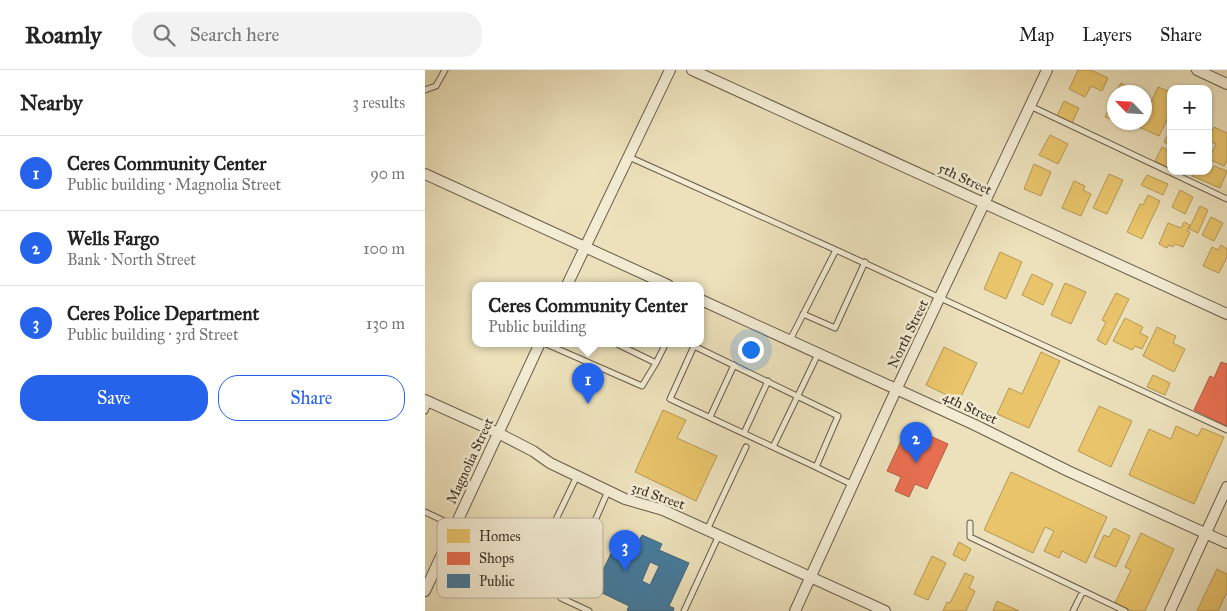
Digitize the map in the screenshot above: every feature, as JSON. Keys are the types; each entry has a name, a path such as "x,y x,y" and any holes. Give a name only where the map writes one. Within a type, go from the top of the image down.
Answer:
{"street":[{"path":"568,282 670,70"},
{"name":"5th Street","path":"692,70 1227,314"},
{"name":"North Street","path":"795,611 896,390 1047,70"},
{"path":"1197,70 1227,84"},
{"path":"425,174 661,282"},
{"name":"4th Street","path":"704,301 984,429 1068,471 1227,543"},
{"name":"Magnolia Street","path":"459,518 540,347"},
{"name":"3rd Street","path":"426,404 498,433 533,451 550,463 625,499 663,510 885,611"},
{"path":"1170,611 1227,487"},
{"name":"Magnolia Street","path":"425,591 437,565"}],"lane":[{"path":"425,90 436,86 445,70"},
{"path":"1030,106 1227,199"},
{"path":"628,156 865,262 1227,430"},
{"path":"790,341 836,250"},
{"path":"803,314 835,328 865,262"},
{"path":"551,347 642,386 664,347"},
{"path":"623,347 656,363"},
{"path":"694,347 671,399 853,485"},
{"path":"696,347 838,416 816,467"},
{"path":"773,447 818,354"},
{"path":"709,417 734,364"},
{"path":"744,433 768,381"},
{"path":"707,530 746,447"},
{"path":"557,518 577,476"},
{"path":"596,518 608,491"},
{"path":"425,512 437,519"},
{"path":"970,523 970,537 1125,611"},
{"path":"684,611 719,535"},
{"path":"1073,611 1083,591"},
{"path":"561,598 589,611"}],"building: Homes":[{"path":"1078,70 1091,70 1108,78 1102,91 1091,86 1085,97 1069,89"},
{"path":"1158,87 1167,90 1167,119 1159,136 1146,130 1152,130 1152,100"},
{"path":"1064,101 1079,108 1072,123 1057,116"},
{"path":"1214,127 1227,133 1227,160 1224,166 1212,160 1212,153 1216,144 1212,142"},
{"path":"1050,135 1068,144 1058,164 1039,155"},
{"path":"1162,147 1167,150 1167,167 1155,161"},
{"path":"1034,164 1051,172 1041,196 1024,189"},
{"path":"1214,166 1227,171 1220,188 1192,176 1212,175"},
{"path":"1109,174 1123,180 1107,214 1093,208"},
{"path":"1147,175 1168,184 1163,195 1141,185"},
{"path":"1074,181 1085,186 1083,190 1091,194 1081,216 1062,208"},
{"path":"1180,190 1193,197 1185,214 1172,207"},
{"path":"1148,195 1160,201 1142,239 1127,232 1140,204 1143,205"},
{"path":"1200,206 1208,210 1198,233 1189,229"},
{"path":"1211,217 1223,223 1214,241 1202,235"},
{"path":"1184,222 1190,225 1187,231 1190,232 1183,247 1175,244 1173,247 1169,245 1167,248 1159,244 1168,223 1181,228"},
{"path":"1221,245 1227,249 1227,257 1219,273 1203,266 1212,247 1218,250"},
{"path":"1000,252 1022,262 1006,299 984,289"},
{"path":"1032,274 1053,284 1043,305 1022,295"},
{"path":"1065,283 1086,292 1071,324 1051,315"},
{"path":"1116,293 1129,299 1106,345 1097,340 1106,322 1102,320"},
{"path":"1125,318 1143,327 1140,333 1148,337 1142,349 1135,346 1132,350 1113,341"},
{"path":"1157,327 1176,336 1173,343 1185,349 1174,372 1143,356"},
{"path":"944,347 977,363 959,401 926,385"},
{"path":"1041,352 1060,361 1029,428 997,414 1009,388 1022,394"},
{"path":"1153,375 1170,383 1165,395 1147,387"},
{"path":"1099,406 1132,421 1111,467 1078,451"},
{"path":"663,410 686,420 677,438 717,456 696,501 635,472"},
{"path":"1176,426 1198,436 1202,428 1224,437 1194,504 1129,475 1149,429 1171,439"},
{"path":"1011,472 1107,517 1086,563 1062,551 1059,558 1044,551 1054,531 1045,527 1033,553 984,530"},
{"path":"1114,528 1130,536 1116,567 1094,557 1104,535 1109,537"},
{"path":"1141,533 1174,549 1145,611 1132,611 1115,603 1131,570 1125,567"},
{"path":"959,542 971,549 965,561 953,555"},
{"path":"932,556 946,563 928,600 914,594"},
{"path":"1217,569 1227,574 1227,592 1218,611 1197,611"},
{"path":"965,573 974,577 969,588 975,591 966,611 943,611 947,602 950,603"},
{"path":"997,601 1019,611 993,611"}],"building: Shops":[{"path":"1221,362 1227,364 1227,426 1194,410 1210,376 1214,378"},
{"path":"908,426 948,444 927,489 915,484 909,497 895,491 901,477 887,471"}],"building: Public":[{"path":"621,533 639,541 642,535 662,544 659,550 689,563 669,606 674,608 673,611 630,611 627,610 629,606 603,593 603,570","holes":["650,562 659,566 650,585 642,581"]}],"place":[{"name":"Ceres Community Center","path":"588,404"},
{"name":"Wells Fargo","path":"916,463"},
{"name":"Ceres Police Department","path":"625,571"}]}
